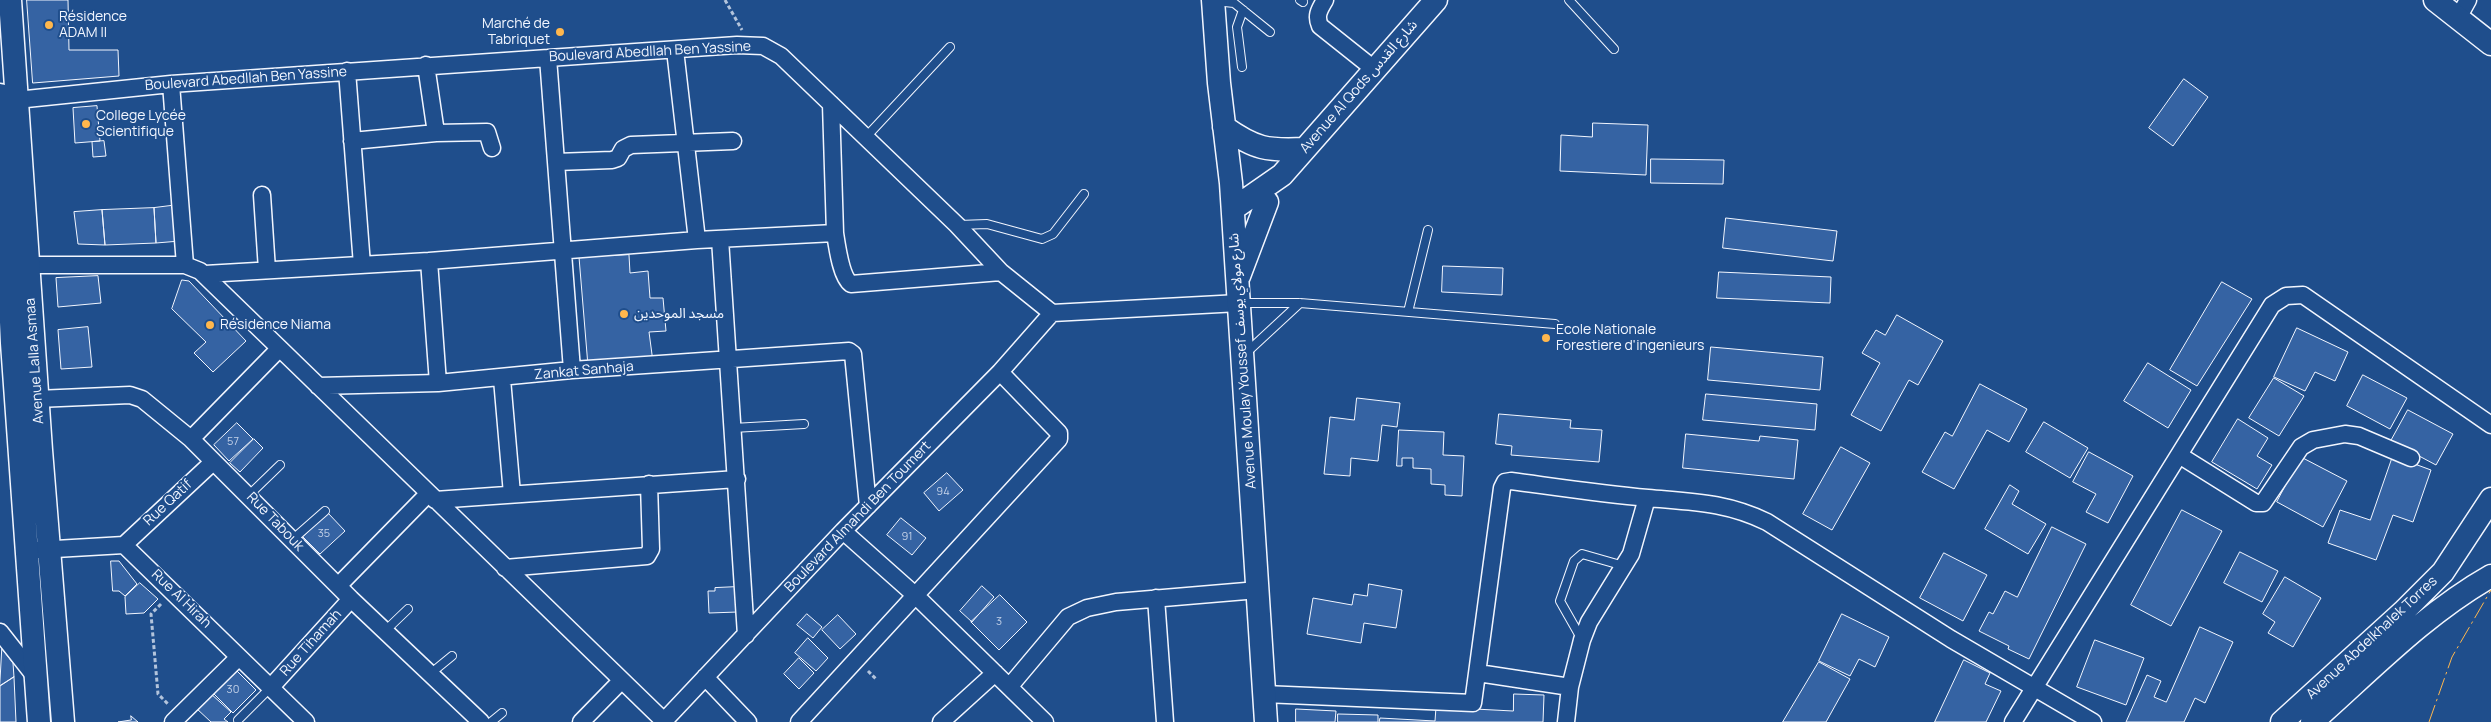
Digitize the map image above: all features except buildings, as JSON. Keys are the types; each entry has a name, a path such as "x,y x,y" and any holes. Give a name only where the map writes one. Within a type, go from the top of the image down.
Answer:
{"street":[{"name":"Avenue Lalla Asmaa","path":"10,0 4,100 4,232 18,265 6,348 38,550 59,719"},
{"path":"1325,0 1318,12 1317,19 1320,26 1374,69"},
{"name":"Avenue Al Qods شارع القدس","path":"1235,237 1267,202 1282,175 1436,0"},
{"path":"2435,0 2463,9 2491,44"},
{"name":"Avenue Moulay Youssef شارع مولاي يوسف","path":"1213,1 1233,209 1266,722"},
{"name":"Boulevard Abedllah Ben Yassine","path":"4,100 171,84 426,65 751,44 763,46 781,56 957,225 1001,272 1052,313"},
{"path":"674,50 697,240"},
{"path":"548,58 572,370"},
{"path":"426,65 436,133"},
{"path":"347,71 362,265"},
{"path":"171,84 185,265"},
{"name":"Avenue Lalla Asmaa","path":"4,100 18,265 37,398 38,550 36,679 39,722"},
{"path":"831,104 835,233 847,281 851,284 1001,272"},
{"path":"1224,127 1255,146 1282,150 1305,149"},
{"path":"352,141 436,133 487,132 492,148"},
{"path":"556,162 612,160 618,158 626,146 631,145 733,141"},
{"name":"Avenue Al Qods شارع القدس","path":"1233,209 1282,175"},
{"path":"262,195 267,270"},
{"path":"1237,281 1267,202"},
{"path":"205,274 429,261 697,240 835,233"},
{"path":"720,239 746,635"},
{"path":"429,261 438,383"},
{"path":"18,265 185,265 205,274 431,497 621,681 665,721"},
{"path":"2012,722 2272,305 2278,299 2303,294 2491,425"},
{"path":"1052,313 1239,303"},
{"name":"Boulevard Almahdi Ben Toumert","path":"665,721 844,531 1000,372 1052,313"},
{"path":"191,439 280,349"},
{"name":"Zankat Sanhaja","path":"318,386 438,383 502,379 572,370 849,351 853,354 868,506"},
{"path":"799,722 1060,438 1060,433 1000,372"},
{"path":"502,379 512,494"},
{"name":"Rue Tabouk","path":"37,398 136,396 191,439 351,599 481,722"},
{"path":"2179,454 2256,503 2263,503 2301,447 2313,440 2345,434 2359,436 2411,458"},
{"name":"Rue Qatif","path":"124,545 213,462"},
{"path":"338,586 431,497 512,494 737,479"},
{"path":"1264,694 1468,704 1474,700 1503,484 1510,481 1647,498 1693,500 1744,511 1767,522 1951,639 2093,722"},
{"path":"505,568 647,556 651,549 649,484"},
{"path":"1566,722 1570,687 1582,640 1589,622 1631,554 1647,498"},
{"name":"Avenue Abdelkhalek Torres","path":"2282,722 2403,612 2442,572 2491,499"},
{"path":"844,531 915,595 1045,722"},
{"path":"38,550 124,545"},
{"name":"Rue Al Hirah","path":"124,545 174,591 306,722"},
{"name":"Avenue Abdelkhalek Torres","path":"2312,722 2410,633 2445,606 2491,576"},
{"path":"1010,686 1068,617 1087,608 1116,602 1258,590"},
{"path":"1156,598 1165,722"},
{"name":"Rue Tihamah","path":"271,687 351,599"},
{"path":"0,632 36,679"},
{"path":"176,719 239,657"},
{"path":"1478,673 1570,687"},
{"path":"941,722 995,674"},
{"path":"705,677 748,722"},
{"path":"581,722 621,681"}],"lane":[{"path":"1569,0 1614,49"},
{"path":"1213,1 1234,3 1270,32"},
{"path":"1242,67 1237,27 1244,10"},
{"path":"866,137 950,48"},
{"path":"957,225 987,224 1042,238 1053,234 1084,194"},
{"path":"1408,312 1428,230"},
{"path":"1239,303 1300,303 1555,324"},
{"path":"1243,356 1300,303"},
{"path":"733,428 804,424"},
{"path":"249,495 280,465"},
{"path":"292,540 325,510"},
{"path":"1582,640 1560,601 1574,561 1582,554 1624,566"},
{"path":"385,631 408,609"},
{"path":"430,674 452,656"},
{"path":"238,720 271,687"},
{"path":"491,722 502,713"}],"path":[{"path":"725,0 751,44"},
{"path":"174,591 151,614 158,694 176,719"}],"power":[{"path":"2429,722 2452,657 2491,590"}],"place":[{"name":"Résidence ADAM II","path":"49,25"},
{"name":"Marché de Tabriquet","path":"560,32"},
{"name":"College Lycée Scientifique","path":"86,124"},
{"name":"مسجد الموحدين","path":"624,314"},
{"name":"Résidence Niama","path":"210,325"},
{"name":"Ecole Nationale Forestiere d'ingenieurs","path":"1546,338"}]}
